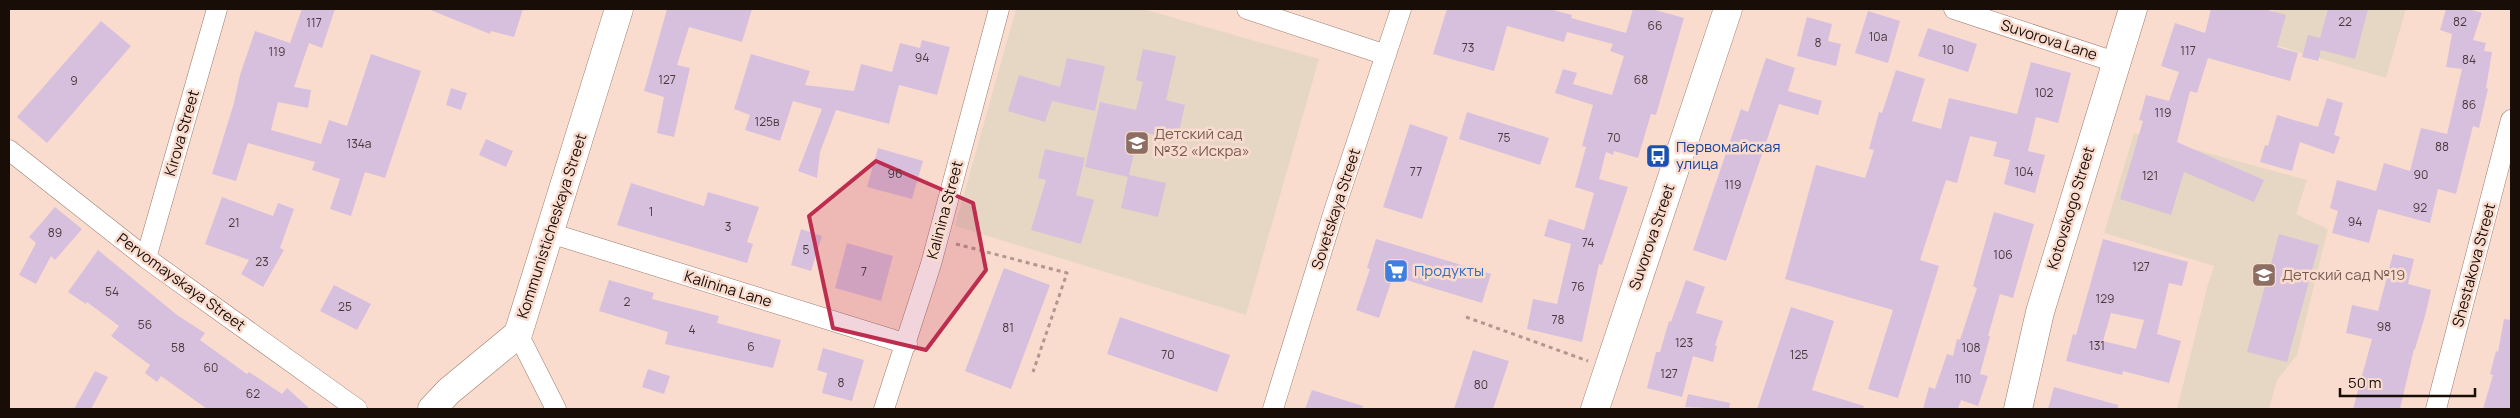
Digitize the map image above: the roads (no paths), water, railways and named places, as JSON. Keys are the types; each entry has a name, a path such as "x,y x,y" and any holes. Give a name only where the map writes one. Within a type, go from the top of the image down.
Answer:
{"main road":[{"name":"Kommunisticheskaya Street","path":"432,409 448,391 518,334 619,9"},
{"name":"Suvorova Street","path":"1595,409 1728,9"},
{"name":"Kotovskogo Street","path":"2018,409 2040,312 2115,62 2133,9"}],"street":[{"name":"Kirova Street","path":"146,258 217,9"},
{"name":"Kalinina Street","path":"884,409 907,344 938,240 999,9"},
{"path":"1247,9 1386,56"},
{"name":"Sovetskaya Street","path":"1273,409 1335,208 1401,9"},
{"name":"Suvorova Lane","path":"1954,9 2115,62"},
{"name":"Shestakova Street","path":"2436,409 2511,120"},
{"name":"Pervomayskaya Street","path":"9,150 146,258 357,409"},
{"name":"Kalinina Lane","path":"550,233 907,344"},
{"path":"518,334 556,409"}],"place":[{"name":"Детский сад №32 «Искра»","path":"1137,143"},
{"name":"Первомайская улица","path":"1658,156"},
{"name":"Продукты","path":"1396,271"},
{"name":"Детский сад №19","path":"2264,275"}]}
